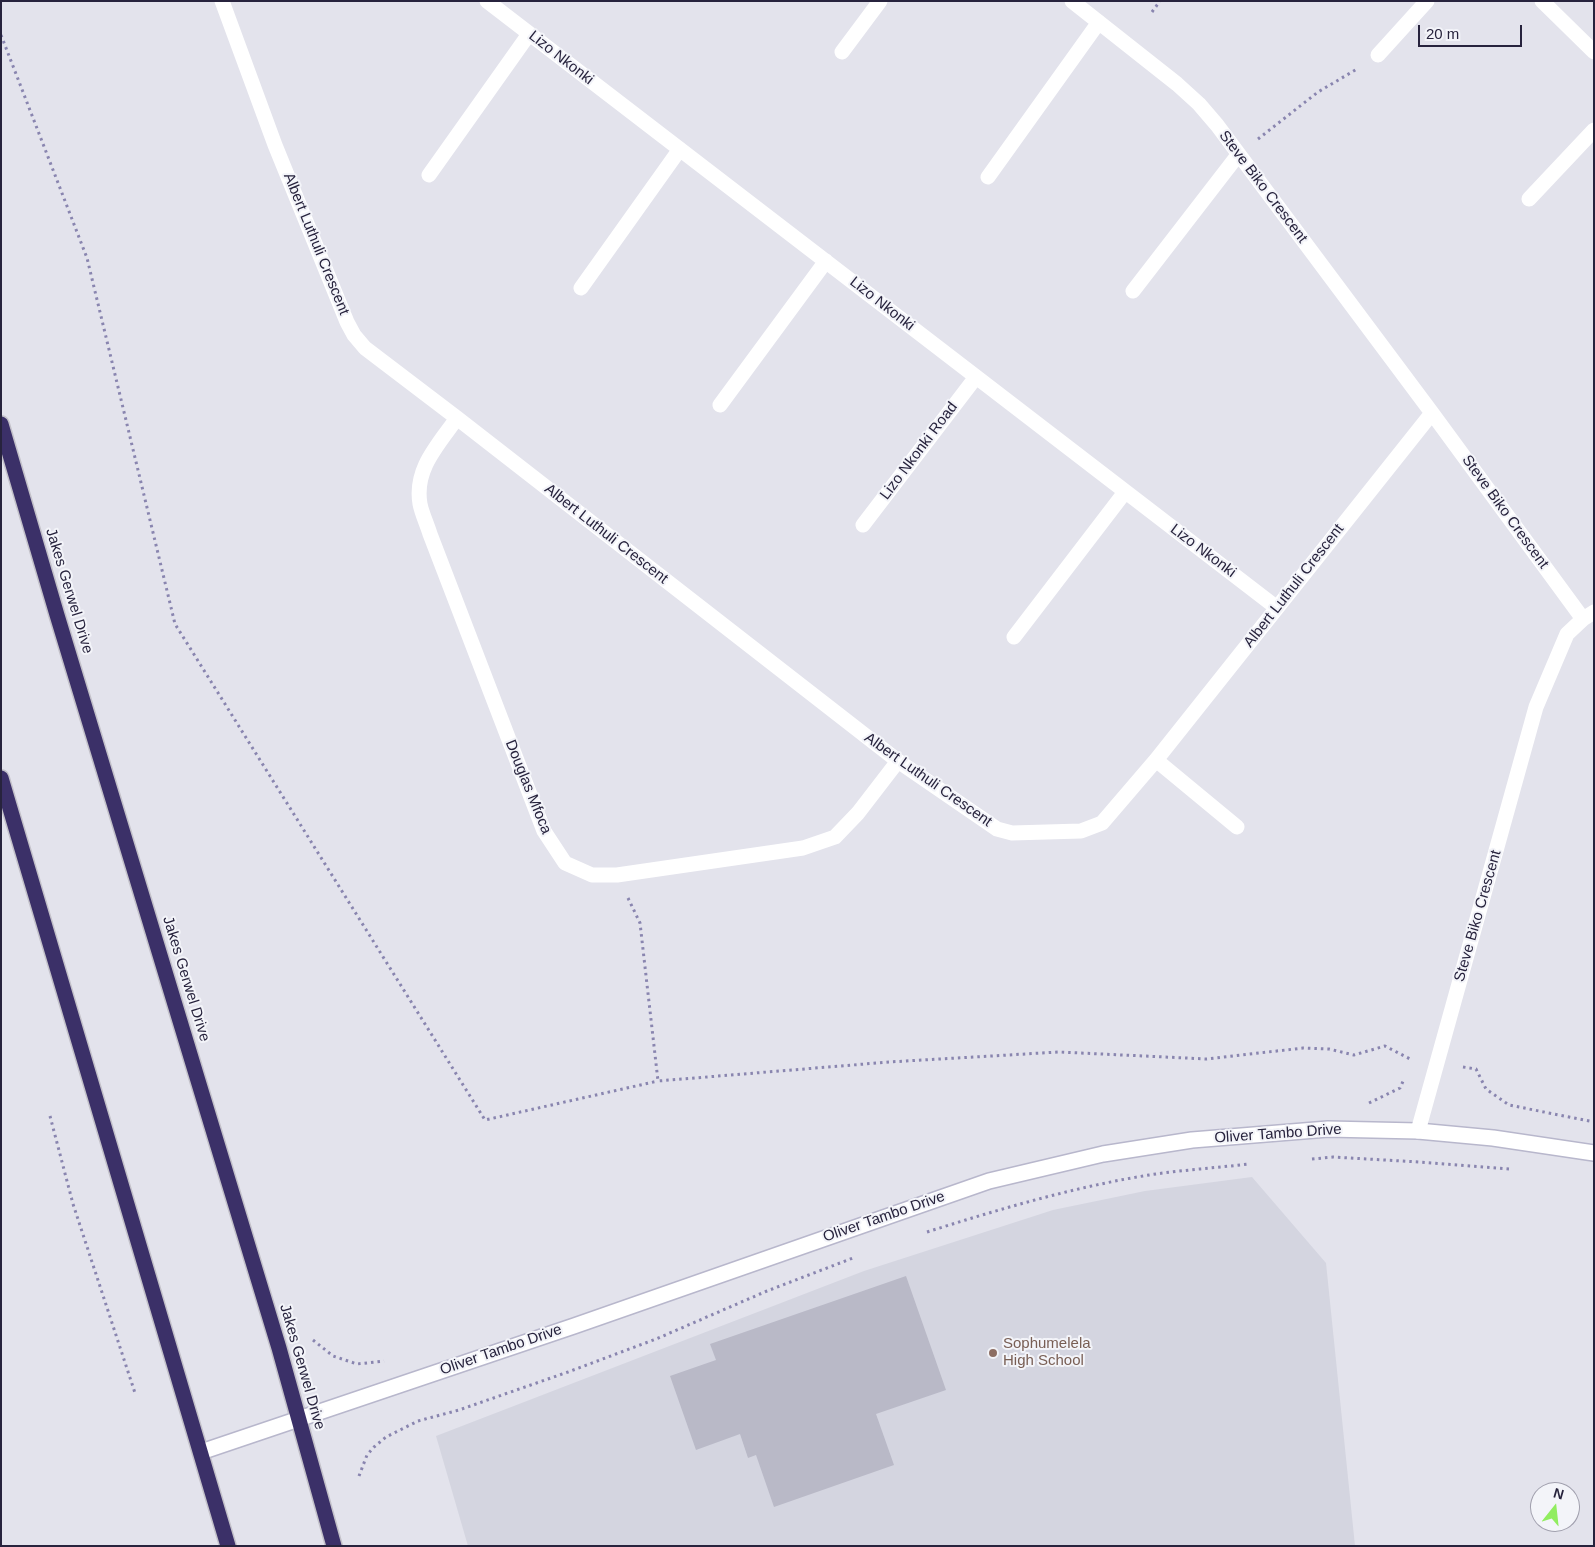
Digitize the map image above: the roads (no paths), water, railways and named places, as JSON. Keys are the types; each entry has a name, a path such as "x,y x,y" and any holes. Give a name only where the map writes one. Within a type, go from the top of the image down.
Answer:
{"highway":[{"name":"Jakes Gerwel Drive","path":"1,424 279,1348 334,1546"},
{"path":"1,778 228,1546"}],"street":[{"name":"Albert Luthuli Crescent","path":"222,1 275,145 354,334 365,348 898,761 996,829 1012,832 1081,831 1102,823 1156,760 1432,412"},
{"name":"Lizo Nkonki","path":"487,1 1277,608"},
{"path":"842,52 880,1"},
{"name":"Steve Biko Crescent","path":"1072,1 1177,84 1199,104 1588,616 1567,634 1536,707 1418,1131"},
{"path":"1378,55 1427,1"},
{"path":"1542,1 1590,42"},
{"path":"988,177 1099,22"},
{"path":"429,175 529,34"},
{"path":"1529,198 1594,130"},
{"path":"581,288 680,150"},
{"path":"1133,291 1238,155"},
{"path":"720,405 826,261"},
{"name":"Lizo Nkonki Road","path":"863,525 976,377"},
{"name":"Douglas Mfoca","path":"457,418 428,458 420,478 420,504 544,831 565,863 592,875 617,875 803,848 835,837 858,813 898,761"},
{"path":"1014,637 1126,492"},
{"path":"1156,760 1236,826"},
{"name":"Oliver Tambo Drive","path":"201,1452 574,1326 989,1181 1103,1154 1192,1140 1328,1129 1418,1131 1503,1139 1594,1153"}],"place":[{"name":"Sophumelela High School","path":"993,1353"}]}
